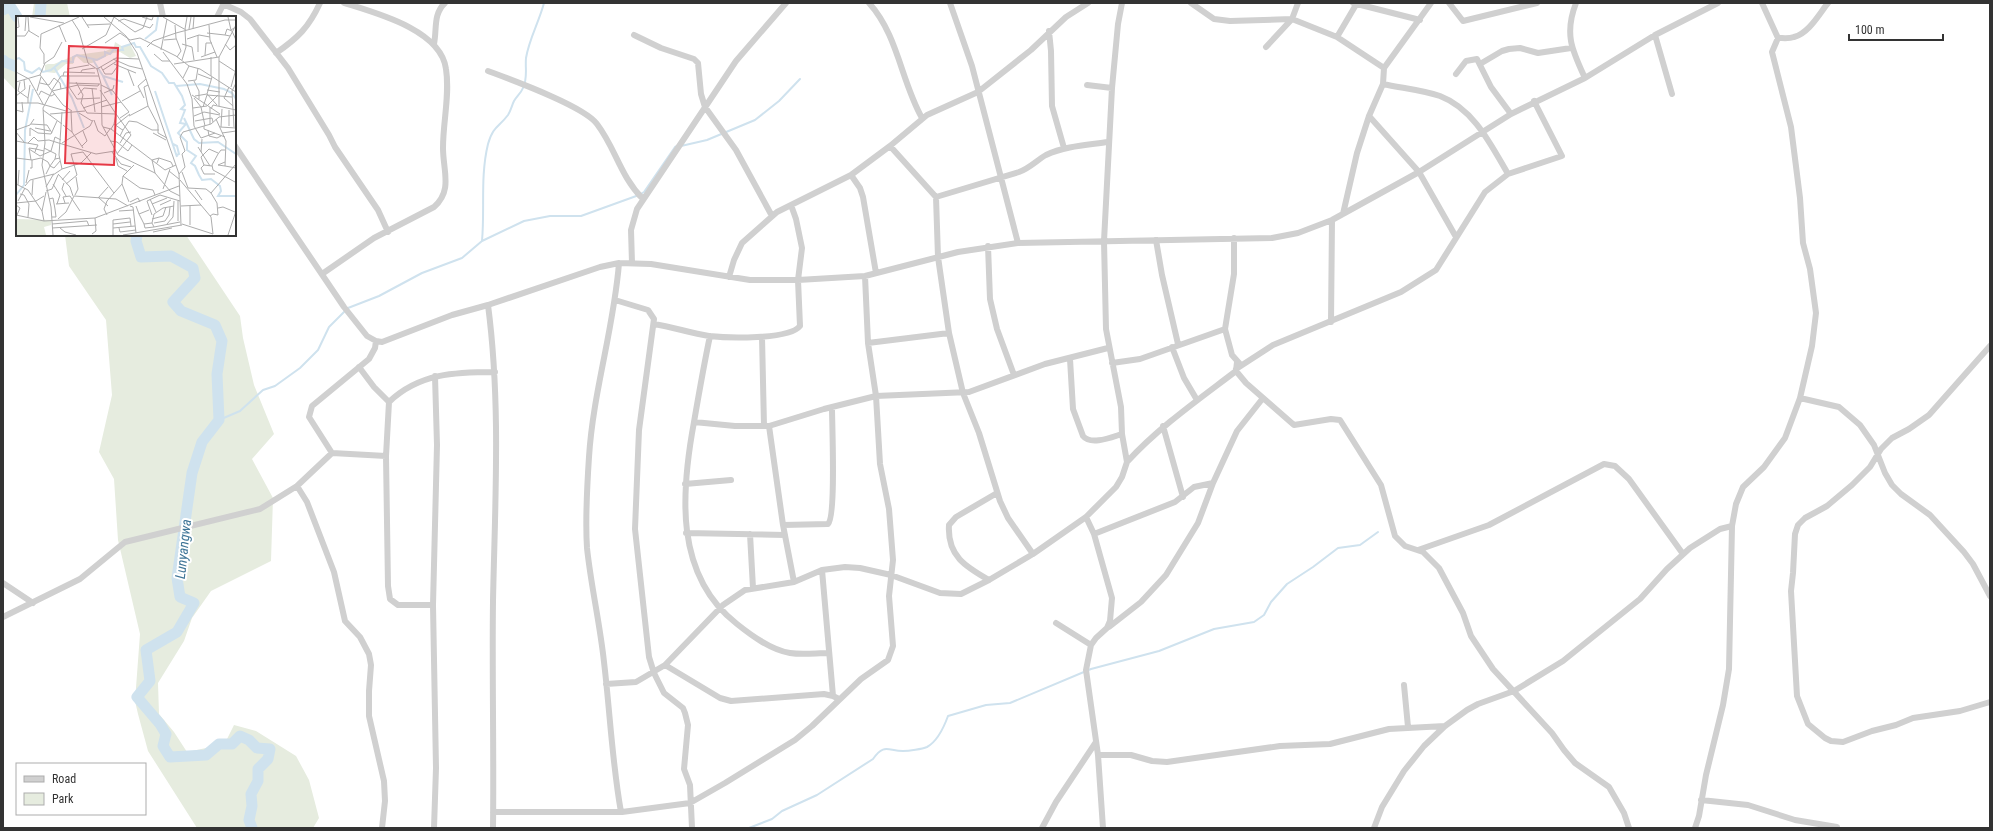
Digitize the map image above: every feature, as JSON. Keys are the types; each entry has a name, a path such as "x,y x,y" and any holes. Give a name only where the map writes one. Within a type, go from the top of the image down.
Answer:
{"street":[{"path":"160,3 163,16"},
{"path":"218,16 224,3 241,12 250,19 301,88 335,147 378,210 388,232"},
{"path":"276,53 295,40 308,27 320,3"},
{"path":"322,274 374,238 434,207 442,201 446,191 443,150 446,104 446,69 443,57 434,44 416,32 394,21 344,3"},
{"path":"434,44 436,18 439,10 445,3"},
{"path":"632,263 631,230 637,209 736,61 786,3"},
{"path":"869,3 881,16 887,27 908,88 922,118"},
{"path":"950,3 972,66 1018,243"},
{"path":"729,277 734,260 742,243 772,216 851,175 890,146 922,118 978,92 1031,50 1066,17 1088,3"},
{"path":"1122,3 1118,24 1112,88 1104,241 1105,307 1108,348 1121,407 1122,434 1127,462"},
{"path":"1192,3 1214,19 1230,21 1292,19 1337,37 1384,68"},
{"path":"1266,48 1292,19 1298,3"},
{"path":"1337,37 1355,3 1420,20"},
{"path":"1342,214 1357,154 1369,116 1383,84 1384,68 1431,3"},
{"path":"1449,3 1463,21 1537,3"},
{"path":"1576,3 1571,21 1571,48 1585,78"},
{"path":"236,147 322,274 364,332 376,341 388,340 452,315 488,305 600,267 619,263 651,264 750,280 798,280 865,276 988,246 1018,243 1272,238 1298,233 1332,220 1419,172 1534,101 1585,78 1655,35 1718,3"},
{"path":"1695,828 1699,816 1701,800 1729,669 1732,526 1736,504 1741,491 1780,447 1800,398 1812,346 1815,301 1810,269 1803,243 1800,198 1791,127 1772,52 1778,38 1762,3"},
{"path":"1778,38 1794,37 1801,34 1808,29 1828,3"},
{"path":"1049,32 1051,51 1052,106 1064,148"},
{"path":"634,35 661,48 694,59 698,63 701,94 705,106 736,150 772,216"},
{"path":"1655,35 1672,94"},
{"path":"1480,64 1502,51 1509,49 1520,48 1538,53 1571,48"},
{"path":"1456,74 1466,61 1476,59 1491,87 1511,114"},
{"path":"488,71 591,116 602,131 626,179 643,199"},
{"path":"1383,84 1440,96 1454,104 1483,132 1508,174"},
{"path":"1087,85 1112,88"},
{"path":"606,684 636,682 665,666 720,610 737,595 753,588 794,582 822,570 845,567 891,574 922,588 940,594 962,594 990,580 1033,554 1086,517 1116,487 1122,477 1127,462 1145,442 1238,367 1273,346 1401,292 1420,282 1436,270 1485,192 1508,174 1562,156 1534,101"},
{"path":"1369,116 1419,172 1456,237"},
{"path":"936,197 1028,168 1046,155 1064,148 1108,142"},
{"path":"890,146 936,197 938,257 949,334 963,393 979,433 997,493 1008,518 1033,554"},
{"path":"851,175 864,197 876,273"},
{"path":"654,324 710,336 762,337 788,334 796,330 800,326 798,280 802,248 796,219 791,205"},
{"path":"1331,322 1332,220"},
{"path":"1234,238 1234,274 1225,329 1228,343 1238,367 1263,398 1294,425 1331,419 1340,420 1381,485 1396,536 1405,546 1423,552 1432,559 1439,568 1463,613 1471,636 1493,669 1552,733 1575,763 1609,787 1624,813 1629,828"},
{"path":"1156,240 1175,345 1184,378 1197,400"},
{"path":"988,246 990,299 997,329 1014,375"},
{"path":"619,263 614,300 593,417 589,457 587,522 590,567 606,684 615,780 621,812"},
{"path":"493,812 621,812 646,810 690,803 795,740 812,726 836,697 888,660 893,646 889,596 893,560 892,532 880,464 876,396 868,343 865,276"},
{"path":"614,300 648,310 654,318 640,430 635,488 635,529 646,639 654,673 664,693 683,708 688,725 684,769 690,785 692,828"},
{"path":"488,305 495,372 497,449 492,647 493,828"},
{"path":"1112,363 1140,359 1175,345 1225,329"},
{"path":"868,343 949,334"},
{"path":"710,336 694,422 685,484 684,509 686,532 694,560 702,580 720,610 752,636 785,652 797,654 829,653"},
{"path":"762,337 767,426 794,582"},
{"path":"332,453 310,422 309,412 312,406 359,368 373,354 376,341"},
{"path":"1990,346 1929,415 1912,428 1892,438 1881,449 1870,467 1852,486 1827,506 1805,518 1798,525 1795,534 1794,573 1791,591 1797,696 1808,724 1816,732 1831,741 1843,742 1913,718 1960,710 1990,702"},
{"path":"694,422 735,426 767,426 876,396 963,393 1045,364 1070,359 1108,348"},
{"path":"1070,359 1073,409 1083,436 1092,441 1122,434"},
{"path":"359,368 388,402 386,456 388,586 390,599 398,605 433,605"},
{"path":"388,402 409,387 435,376 454,373 495,372"},
{"path":"434,828 436,763 433,605 437,506 435,376"},
{"path":"1103,828 1098,755 1086,678 1091,645 1107,628 1141,602 1163,579 1198,523 1213,484 1241,424 1263,398"},
{"path":"1800,398 1833,405 1845,410 1866,432 1892,485 1901,494 1930,515 1964,552 1973,564 1990,596"},
{"path":"783,525 828,524 830,520 832,503 832,408"},
{"path":"1163,426 1183,497"},
{"path":"3,617 80,579 125,542 260,509 297,486 332,453 386,456"},
{"path":"1418,550 1489,525 1604,464 1615,466 1629,479 1683,554"},
{"path":"685,484 731,480"},
{"path":"1094,534 1153,512 1183,497 1194,487 1213,484"},
{"path":"297,486 307,502 334,572 345,621 360,637 370,654 369,716 384,781 385,801 382,828"},
{"path":"990,580 960,561 954,552 949,525 956,517 997,493"},
{"path":"1086,517 1094,534 1112,598 1107,628"},
{"path":"1374,828 1384,804 1404,771 1424,746 1445,726 1478,704 1514,691 1562,661 1635,604 1683,554 1720,529 1732,526"},
{"path":"686,532 785,535"},
{"path":"750,534 753,588"},
{"path":"822,570 829,653 836,697"},
{"path":"3,584 23,595 33,603"},
{"path":"1056,623 1091,645"},
{"path":"665,666 720,698 731,701 824,694 836,697"},
{"path":"1404,685 1408,727"},
{"path":"1098,755 1131,755 1152,761 1167,762 1280,746 1330,744 1369,733 1408,727 1445,726"},
{"path":"1042,828 1056,802 1096,742"},
{"path":"1701,800 1748,805 1794,820 1837,827"}],"green space":[{"path":"3,3 10,3 20,16 16,16 16,91 3,77"},
{"path":"34,3 67,3 70,16 32,16"},
{"path":"65,236 187,236 240,316 243,338 254,385 274,434 252,459 273,498 271,561 211,591 192,618 184,641 158,683 159,714 174,732 187,752 206,748 227,739 234,725 256,731 296,756 309,780 319,818 313,828 197,828 148,751 135,701 140,634 118,540 114,479 99,452 112,395 106,320 69,266"}],"waterway":[{"name":"Lunyangwa","path":"40,16 41,3"},
{"path":"219,420 240,411 263,390 275,386 300,368 318,350 329,327 348,308 379,296 422,273 462,258 482,241 483,181 488,144 496,127 508,115 514,101 525,84 527,51 544,3"},
{"name":"Lunyangwa","path":"3,10 10,6 16,16"},
{"name":"Lunyangwa","path":"3,60 16,67"},
{"path":"681,146 707,140 755,120 779,101 800,79"},
{"path":"482,241 524,221 550,216 581,216 639,195 644,192 677,146"},
{"name":"Lunyangwa","path":"137,236 136,241 141,257 171,256 193,268 195,278 173,302 181,311 215,325 222,341 217,374 219,420 202,442 192,473 177,578 180,597 194,603 177,632 146,650 150,681 137,697 160,724 166,734 163,746 170,757 206,755 219,744 232,744 240,736 249,740 257,748 270,749 268,759 258,769 258,781 251,794 252,806 249,820 252,828"},
{"path":"749,828 772,819 782,811 817,795 873,759 883,749 906,751 927,747 937,737 948,716 986,705 1010,703 1091,669 1159,651 1214,629 1254,622 1264,615 1271,602 1287,584 1338,548 1360,545 1378,532"}]}
